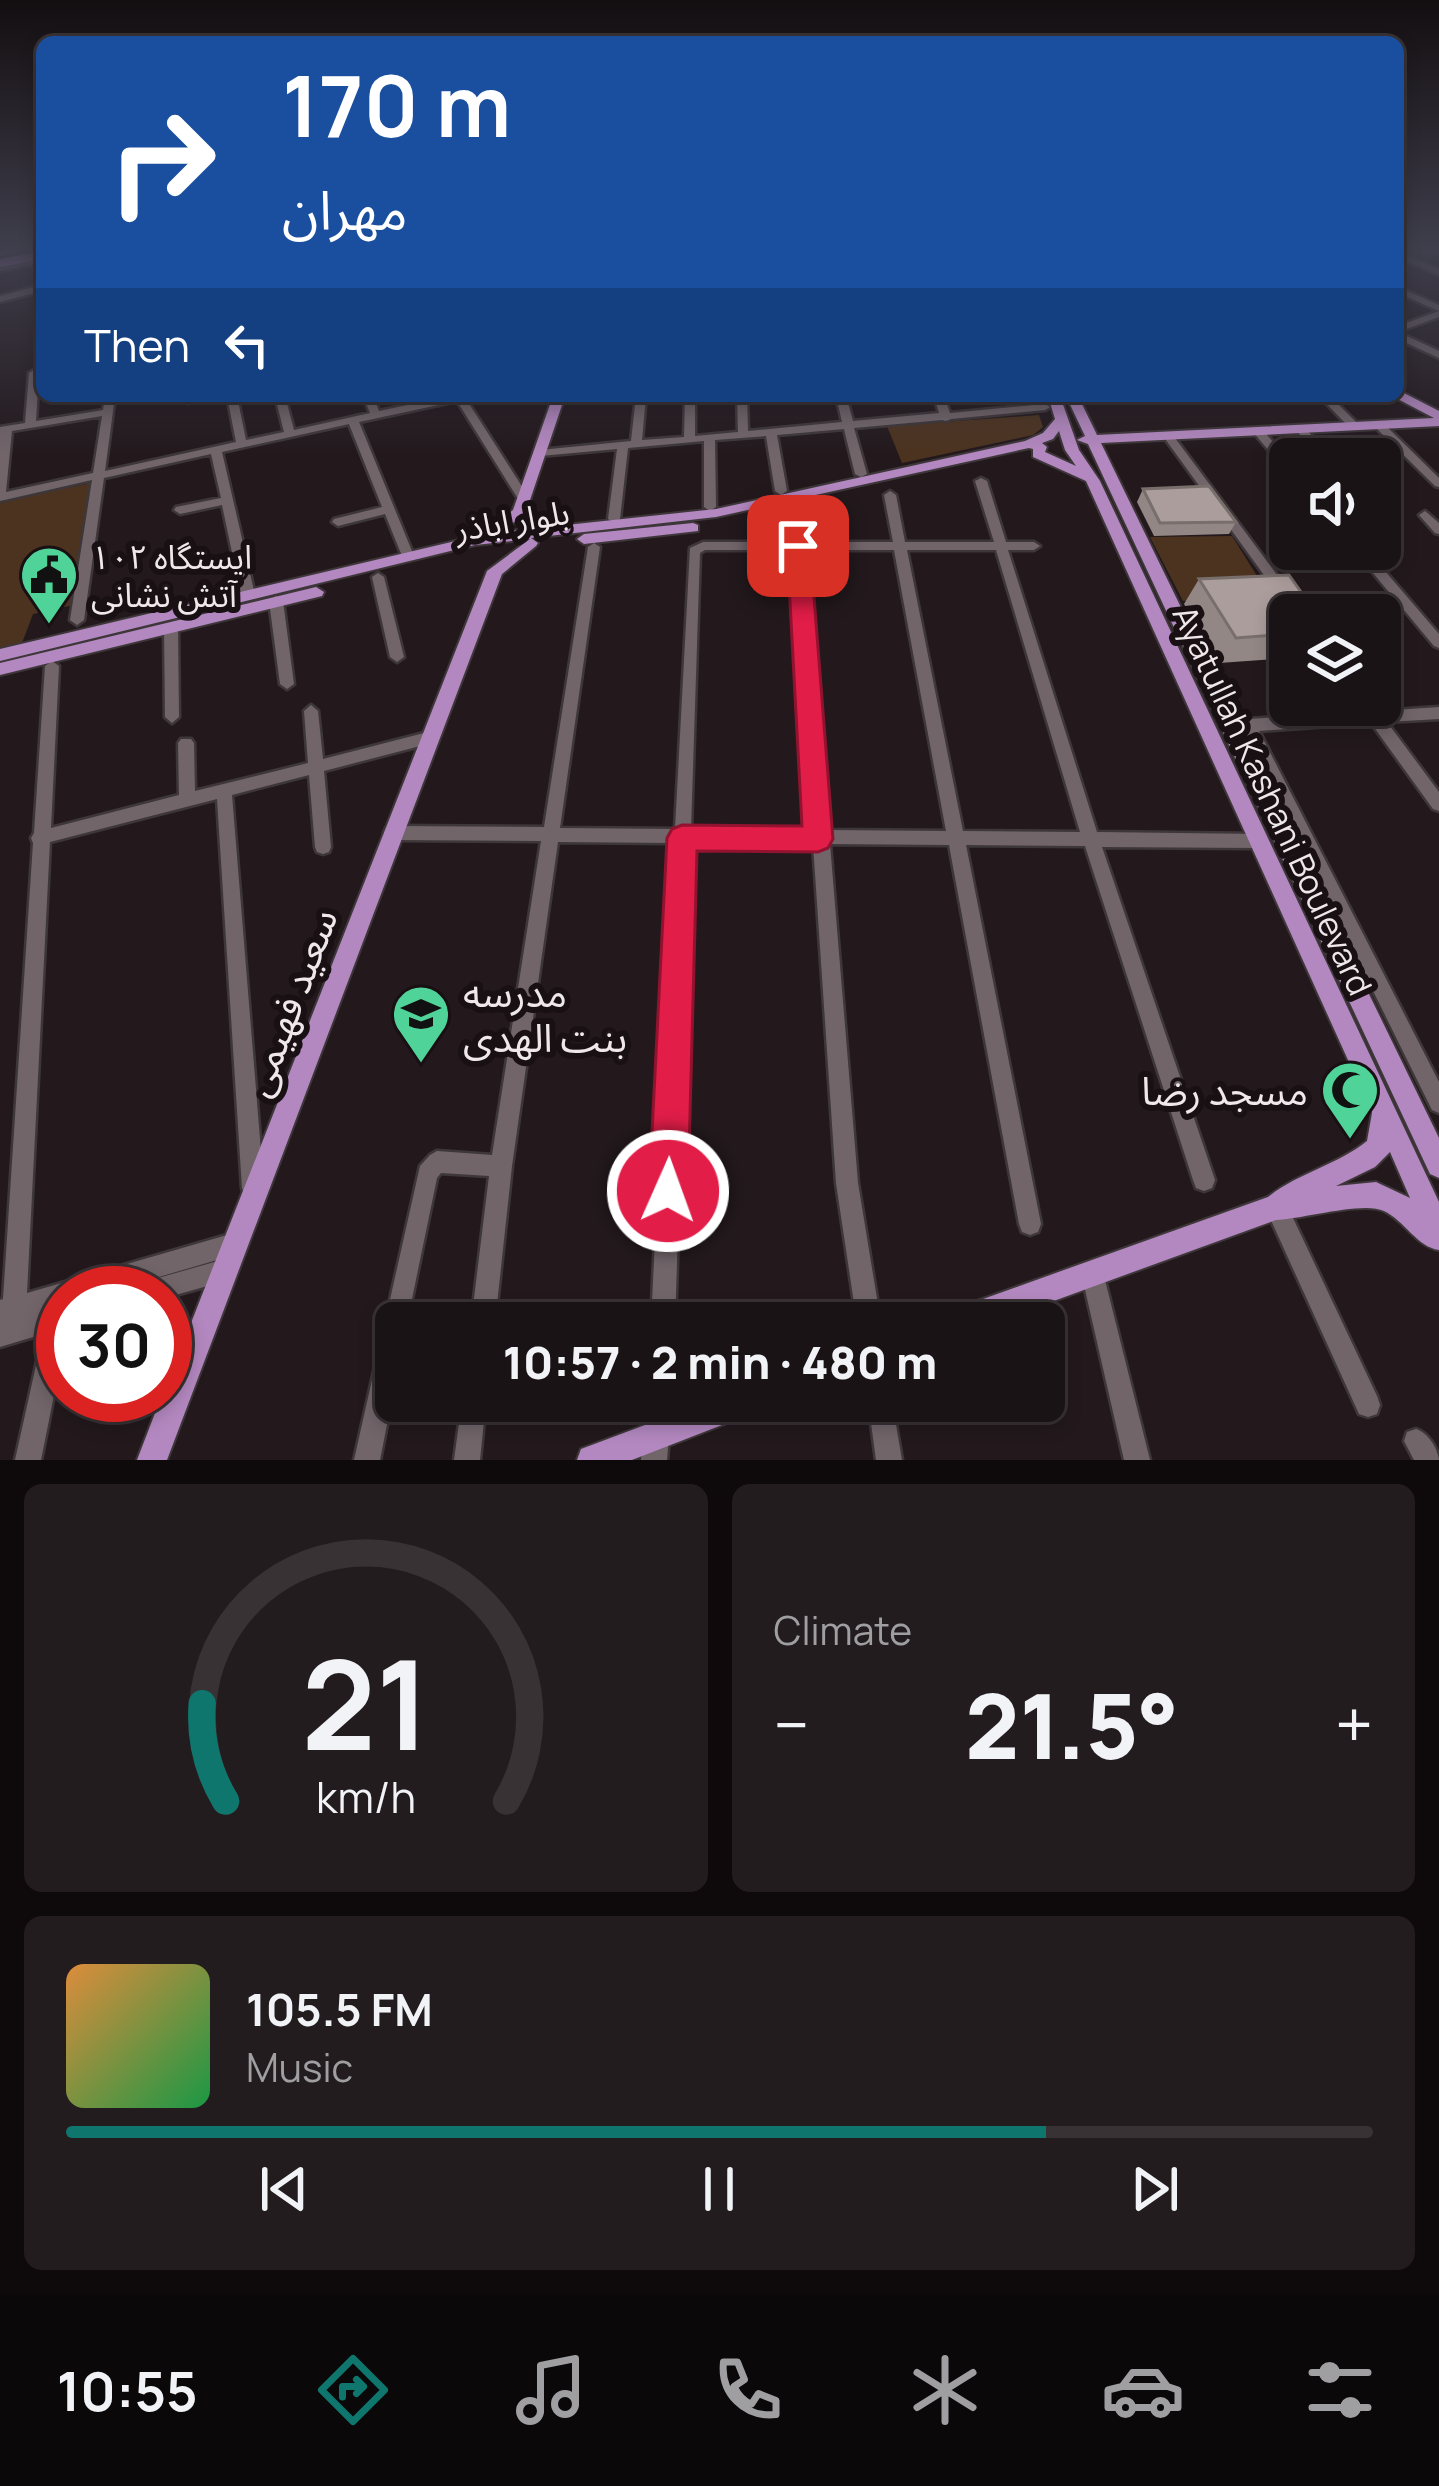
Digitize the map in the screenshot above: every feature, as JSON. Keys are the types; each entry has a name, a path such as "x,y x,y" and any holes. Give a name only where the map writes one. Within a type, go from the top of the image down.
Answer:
{"main road":[{"path":"1404,395 1439,416"},
{"path":"531,543 495,571 474,547 522,505 557,402"},
{"name":"Ayatullah Kashani Boulevard","path":"1074,402 1093,460 1259,841 1439,1231"},
{"path":"1055,409 1048,436 1034,449 1068,464 1093,460 1112,442 1126,439 1378,425 1439,416"},
{"name":"Ayatullah Kashani Boulevard","path":"1055,409 1093,460 1239,726 1439,1165"},
{"name":"بلوار اباذر","path":"0,669 378,577 545,530 716,513 1034,449"},
{"name":"بلوار اباذر","path":"0,655 408,556 742,520 1034,449"},
{"path":"522,505 545,530"},
{"name":"سعید فهیمی","path":"152,1460 495,571"},
{"path":"1011,1302 1276,1207 1304,1208 1349,1192 1363,1180 1379,1148 1383,1112"},
{"path":"1363,1180 1406,1209 1439,1242"},
{"path":"592,1460 656,1449 708,1422"}],"street":[{"path":"1404,335 1439,355"},
{"path":"30,425 34,373"},
{"path":"77,620 109,402"},
{"path":"233,402 242,446"},
{"path":"282,402 290,435"},
{"path":"370,402 376,416"},
{"path":"108,412 4,430 0,496 436,402"},
{"path":"465,402 522,505"},
{"path":"614,519 640,402"},
{"path":"689,440 690,402"},
{"path":"742,402 743,436"},
{"path":"842,402 861,474"},
{"path":"941,402 946,418"},
{"path":"1330,402 1354,426"},
{"path":"540,453 1055,409"},
{"path":"353,421 408,556"},
{"path":"1378,425 1439,484"},
{"path":"1300,429 1308,438"},
{"path":"1258,431 1269,444"},
{"path":"771,433 781,491"},
{"path":"1168,436 1285,594"},
{"path":"710,438 710,508"},
{"path":"217,451 248,595"},
{"path":"981,481 1091,840 1204,1180"},
{"path":"890,495 896,547 1030,1224"},
{"path":"180,510 227,500"},
{"path":"338,522 389,509"},
{"path":"1439,514 1425,515 1439,530"},
{"path":"797,524 847,1183 866,1302"},
{"path":"664,1302 698,547 1034,546"},
{"path":"485,1302 501,1166 593,547"},
{"path":"1377,570 1439,643"},
{"path":"378,577 397,657"},
{"path":"276,602 287,684"},
{"path":"171,627 172,717"},
{"path":"36,1312 7,1321 52,666"},
{"path":"311,711 323,847"},
{"path":"1401,712 1439,713"},
{"path":"1269,723 1239,726 1432,1073 1439,1103"},
{"path":"1382,726 1439,804"},
{"path":"40,838 428,738"},
{"path":"186,742 188,800"},
{"path":"224,790 254,1193"},
{"path":"392,833 1259,841"},
{"path":"367,1460 427,1173 437,1162 501,1166"},
{"path":"1276,1207 1368,1405"},
{"path":"170,1266 234,1244"},
{"path":"192,1279 225,1270"},
{"path":"1092,1272 1137,1460"},
{"path":"28,1460 36,1422"},
{"path":"467,1460 472,1422"},
{"path":"883,1422 889,1460"}],"shaded area":[{"path":"1039,415 1043,427 1033,435 902,463 887,426"},
{"path":"91,483 73,605 33,614 22,643 0,649 0,502"},
{"path":"1232,536 1269,600 1183,601 1150,537"}],"building":[{"path":"1209,486 1236,522 1160,523 1143,489"},
{"path":"1289,575 1302,594 1269,594 1269,636 1236,638 1199,579"}],"place":[{"name":"ایستگاه ۱۰۲ آتش نشانی","path":"49,626"},
{"name":"مدرسه بنت الهدی","path":"421,1065"},
{"name":"مسجد رضا","path":"1350,1141"}],"route":[{"path":"668,1191 682,838 818,839 798,546"}]}
